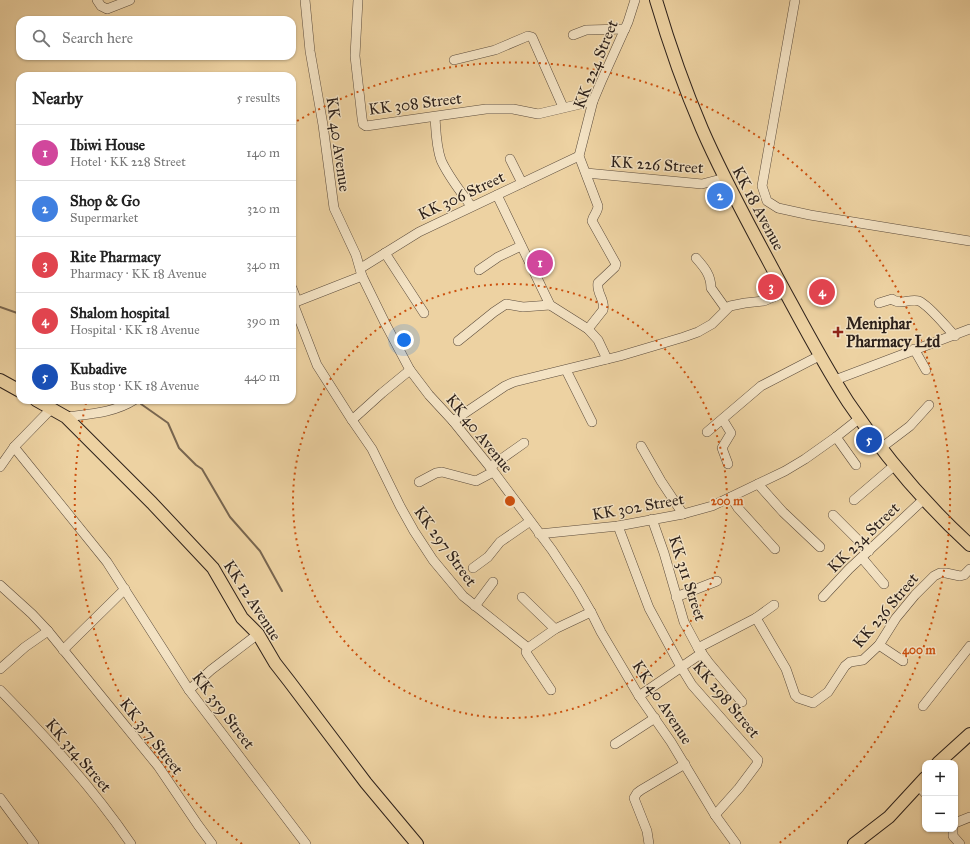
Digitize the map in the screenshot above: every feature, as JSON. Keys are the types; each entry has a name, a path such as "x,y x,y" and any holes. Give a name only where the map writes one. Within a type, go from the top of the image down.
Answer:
{"main road":[{"name":"KK 18 Avenue","path":"656,0 672,54 702,130 725,178 785,292 835,380 881,448 924,499 948,525 970,545"},
{"path":"0,380 16,389"},
{"name":"KK 12 Avenue","path":"43,404 66,417 152,503 213,568 242,618 258,634 275,663 366,783 417,844"},
{"path":"941,760 970,734"},
{"path":"854,844 890,817 922,787"}],"street":[{"path":"97,0 101,6 107,9 130,0"},
{"name":"KK 40 Avenue","path":"305,0 310,51 323,125 332,200 334,208 356,255 361,272 384,323 410,370 491,469 577,588 639,696 685,764 715,815 736,844"},
{"name":"KK 308 Street","path":"358,0 355,56 363,124 368,127 486,109 500,108 538,114 593,102"},
{"name":"KK 224 Street","path":"579,156 593,102 625,29 635,0"},
{"path":"795,0 762,186 767,201 778,208 810,215 970,241"},
{"path":"573,35 586,30 625,29"},
{"path":"454,60 495,50 528,36 532,37 564,108"},
{"path":"434,117 441,159 445,168 471,206"},
{"path":"579,156 598,206 592,221 616,264 615,267 598,283 597,287 604,306 603,310 588,329"},
{"name":"KK 306 Street","path":"296,301 361,272 385,253 419,232 579,156"},
{"path":"510,159 522,183"},
{"name":"KK 226 Street","path":"586,173 702,184 725,178"},
{"path":"497,195 550,305 588,329 598,340 607,359"},
{"path":"479,270 498,257 521,246"},
{"path":"385,253 424,313"},
{"path":"696,258 708,273 711,281 711,288 726,308"},
{"path":"453,421 505,386 514,382 620,356 698,332 717,320 726,308 736,304 764,301 785,292"},
{"path":"879,303 892,300 897,302 918,301 925,305 955,336"},
{"path":"458,341 506,304 523,307 550,305"},
{"name":"KK 297 Street","path":"296,307 317,365 372,449 400,506 433,560 463,596 528,648"},
{"path":"835,380 914,349 955,336 970,329"},
{"path":"914,349 926,370"},
{"path":"707,432 762,386 821,355"},
{"path":"352,420 410,370"},
{"path":"566,370 592,422"},
{"path":"66,417 117,408 127,404"},
{"path":"881,448 910,426 929,405"},
{"path":"0,467 14,447 51,409"},
{"name":"KK 302 Street","path":"539,534 618,526 683,514 712,506 785,471 805,459 860,418"},
{"path":"723,420 731,433 722,448 728,464"},
{"path":"836,437 856,465"},
{"path":"419,482 436,473 442,472 476,481 524,443"},
{"path":"640,446 683,514"},
{"name":"KK 359 Street","path":"14,447 107,562 189,690 306,844"},
{"path":"854,500 895,465"},
{"path":"758,484 783,512 820,547"},
{"path":"731,497 738,508 775,549"},
{"name":"KK 234 Street","path":"823,597 849,569 924,499"},
{"path":"833,515 869,551"},
{"name":"KK 311 Street","path":"652,519 664,553 684,622 700,651 742,702"},
{"path":"473,568 488,557 500,542 529,522"},
{"name":"KK 298 Street","path":"618,526 650,608 681,667 692,685 758,760 739,788 715,815"},
{"path":"862,558 884,584"},
{"name":"KK 236 Street","path":"756,618 786,669 794,695 812,703 828,692 845,666 850,662 864,660 879,645 896,618 915,595 934,576 940,573 946,573 960,576 964,575 970,569"},
{"path":"676,597 717,581"},
{"path":"475,606 493,582"},
{"name":"KK 357 Street","path":"0,585 32,614 48,631 158,766 212,844"},
{"path":"63,650 125,589"},
{"path":"522,597 555,629"},
{"path":"639,696 681,667 700,651 756,618 774,605"},
{"path":"551,690 527,654 526,652 528,648 555,629 591,612"},
{"path":"0,669 25,647 48,631"},
{"path":"189,690 211,670 258,634"},
{"path":"879,645 903,661"},
{"path":"922,706 970,646"},
{"name":"KK 314 Street","path":"0,690 42,734 89,789 111,815 131,844"},
{"path":"616,744 655,718"},
{"path":"649,844 647,831 634,798 641,790 685,764"},
{"path":"0,799 34,844"},
{"path":"958,822 970,817"},
{"path":"953,832 953,836 960,844"}],"waterway":[{"path":"0,307 16,313"},
{"path":"141,404 168,423 179,448 202,469 230,517 260,551 282,591"}],"place":[{"name":"Shop & Go","path":"720,196"},
{"name":"Ibiwi House","path":"540,263"},
{"name":"Rite Pharmacy","path":"771,287"},
{"name":"Shalom hospital","path":"822,292"},
{"name":"Meniphar Pharmacy Ltd","path":"838,332"},
{"name":"Kubadive","path":"869,440"}]}
